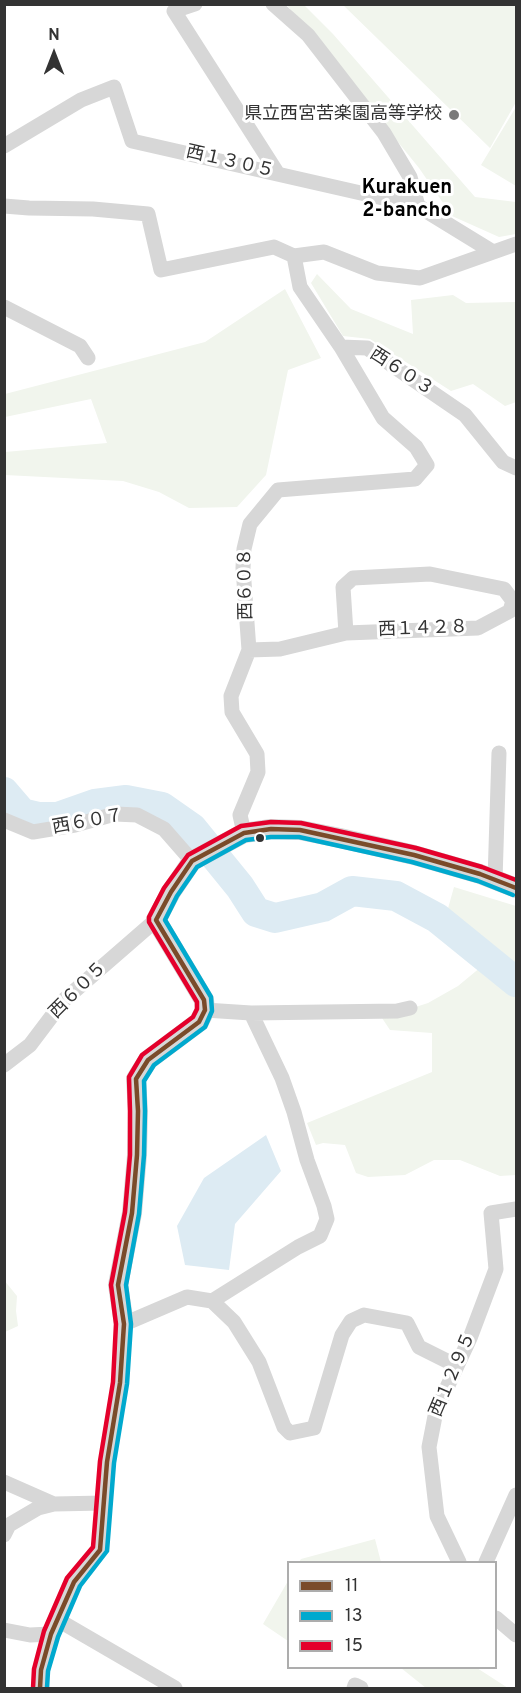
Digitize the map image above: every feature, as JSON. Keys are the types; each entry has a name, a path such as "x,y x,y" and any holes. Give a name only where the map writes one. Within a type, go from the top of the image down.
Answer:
{"street":[{"path":"195,4 174,11 278,174"},
{"path":"273,4 308,35 384,133 410,177 418,206"},
{"name":"西１３０５","path":"4,146 81,100 114,87 132,141 418,206 493,252"},
{"path":"4,206 93,209 148,214 161,270 274,247 294,256 324,252 377,273 420,278 516,244"},
{"path":"294,256 300,287 341,347"},
{"path":"4,307 80,346 88,358"},
{"name":"西６０３","path":"341,347 367,348 465,415 503,462 516,468"},
{"name":"西６０８","path":"244,833 240,815 258,772 257,754 232,712 231,696 249,650 243,568 244,549 250,524 278,490 415,479 427,465 416,447 383,418 341,347"},
{"name":"西１４２８","path":"249,650 280,649 346,633 478,628 510,611 513,601 504,589 430,574 353,578 343,587 346,633"},
{"path":"495,880 499,753"},
{"name":"西６０７","path":"4,820 33,832 75,825 115,814 137,815 165,829 196,858"},
{"path":"40,1689 40,1670 51,1634 74,1582 100,1550 107,1462 120,1383 124,1324 118,1285 132,1214 137,1155 136,1079 148,1060 200,1022 205,1010 204,1000 156,920 171,892 196,858 244,833 271,829 340,837 414,855 516,888"},
{"name":"西６０５","path":"4,1065 30,1045 64,1000 156,920"},
{"path":"205,1010 251,1013 397,1011 410,1008"},
{"path":"212,1301 298,1247 320,1236 327,1219 282,1078 251,1013"},
{"name":"西１２９５","path":"458,1561 437,1516 429,1447 436,1411 470,1338 496,1269 490,1213 516,1209"},
{"path":"124,1324 187,1297 212,1301 234,1322 259,1362 284,1427 290,1433 314,1428 342,1335 351,1321 364,1315 407,1323 419,1347 457,1366"},
{"path":"4,1482 54,1504"},
{"path":"487,1561 516,1494"},
{"path":"4,1535 9,1525 38,1508 54,1504 104,1503"},
{"path":"58,1620 175,1689"},
{"path":"497,1620 516,1635"},
{"path":"4,1630 30,1635 51,1634"},
{"path":"354,1689 356,1685 362,1689"}],"shaded area":[{"path":"287,5 304,5 333,34 475,197 516,202 516,234 499,237 452,216 419,168"},
{"path":"343,5 516,5 516,102 490,148"},
{"path":"516,107 516,186 481,165"},
{"path":"317,274 351,309 413,334 411,300 453,295 466,303 516,302 516,402 505,406 473,384 451,391 370,339 343,336 311,283"},
{"path":"285,289 321,358 288,370 266,475 237,507 189,508 159,492 123,481 5,475 5,452 107,443 91,399 5,417 5,394 205,342"},
{"path":"454,887 516,906 516,1175 500,1176 460,1160 434,1160 405,1175 368,1177 356,1173 345,1145 323,1143 316,1145 307,1123 432,1072 432,1033 390,1030 382,1018 428,1003 458,986 487,962 447,912"},
{"path":"266,1135 281,1171 235,1224 229,1270 185,1265 177,1226 204,1178"},
{"path":"4,1280 17,1296 18,1326 5,1332"},
{"path":"375,1539 381,1561 300,1561"},
{"path":"287,1583 287,1640 263,1624"},
{"path":"402,1669 479,1669 508,1688 426,1688"}],"waterway":[{"path":"4,792 22,813 39,817 58,817 95,804 126,800 162,807 192,828 240,887 256,912 275,918 323,907 352,891 396,896 437,918 516,982"}],"transit line":[{"name":"15","path":"33,1688 34,1669 44,1631 67,1578 93,1547 100,1461 113,1382 116,1324 111,1285 125,1212 130,1155 129,1077 142,1055 193,1017 197,1009 197,1002 149,922 149,917 164,888 188,855 241,826 271,822 301,823 416,848 482,867 516,880"},
{"name":"11","path":"40,1688 41,1670 51,1634 74,1582 100,1550 107,1462 120,1383 124,1324 118,1285 132,1213 137,1155 136,1079 148,1060 199,1022 205,1010 204,1000 156,920 171,892 192,861 244,833 271,829 300,830 414,855 480,874 516,888"},
{"name":"13","path":"47,1688 48,1671 58,1637 80,1586 107,1551 114,1463 127,1384 131,1324 126,1285 139,1214 144,1155 144,1081 154,1065 205,1027 212,1011 211,997 165,920 177,896 197,867 246,840 271,837 299,837 412,862 478,881 513,895"}],"place":[{"name":"県立西宮苦楽園高等学校","path":"454,115"}],"district":[{"name":"Kurakuen 2-bancho","path":"407,200"}]}
